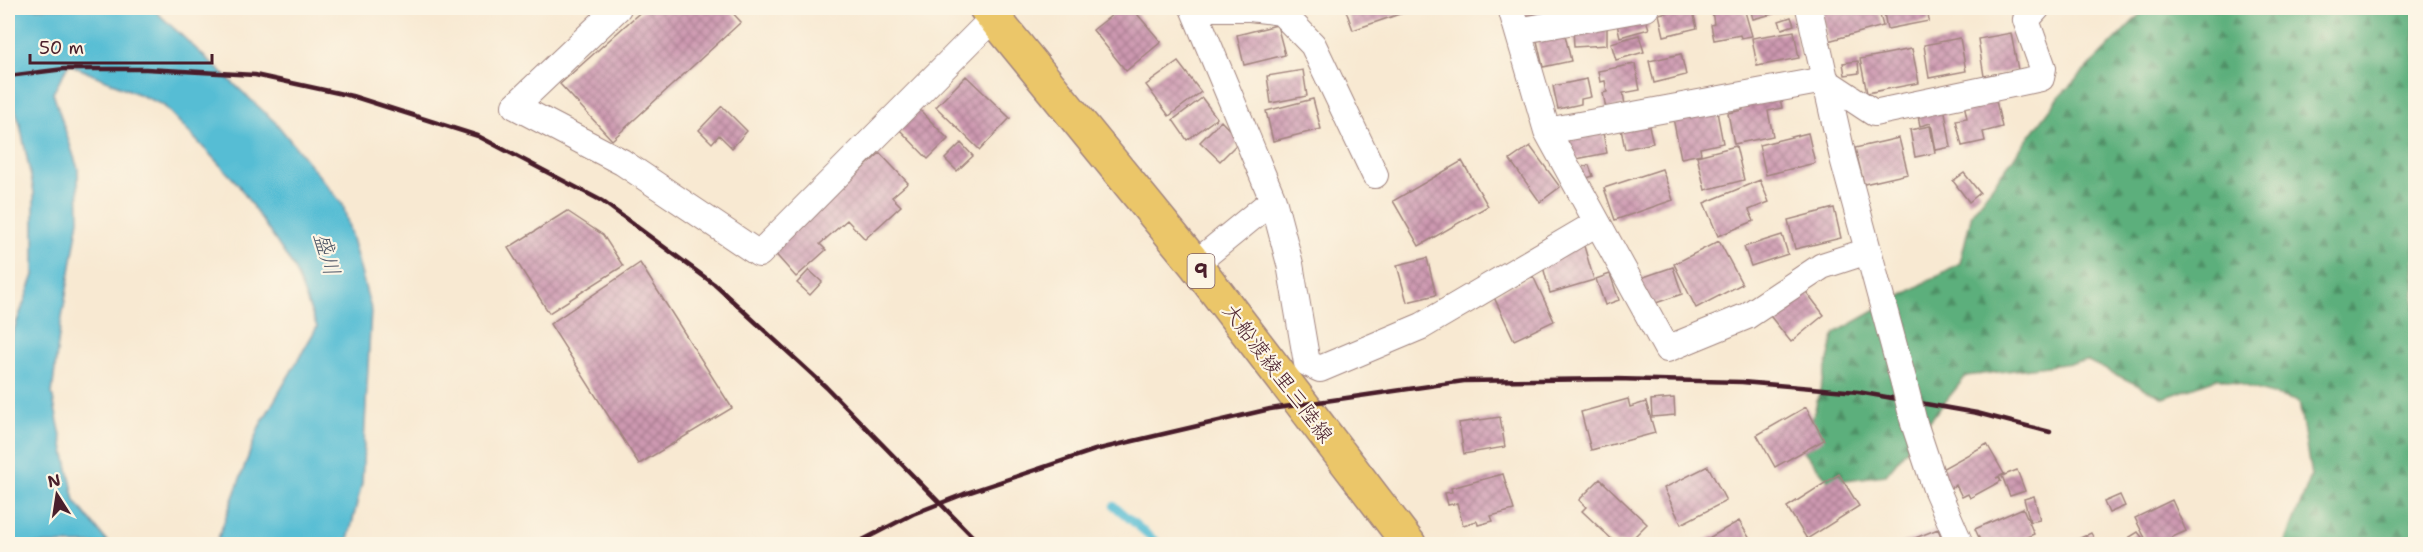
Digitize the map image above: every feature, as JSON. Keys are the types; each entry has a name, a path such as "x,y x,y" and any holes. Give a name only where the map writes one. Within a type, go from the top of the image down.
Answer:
{"main road":[{"name":"大船渡綾里三陸線","path":"994,11 1196,264 1409,544"}],"street":[{"path":"618,8 515,106 622,162 759,254 994,11"},
{"path":"1375,175 1312,45 1281,12 1250,8 1193,8 1273,200 1290,264 1307,363 1320,369 1422,326 1598,223"},
{"path":"1646,8 1514,19 1547,130 1622,263 1667,349 1748,316 1822,266 1868,251"},
{"path":"1809,8 1843,158 1914,423 1935,486 1960,544"},
{"path":"1547,130 1824,80 1874,113 2041,78 2043,68 2026,20 2037,8"},
{"path":"1196,264 1273,200"}],"green space":[{"path":"2146,8 2415,8 2415,544 2285,544 2311,476 2299,402 2219,378 2164,398 2088,361 1966,376 1886,475 1829,482 1804,451 1835,333 1960,263 1972,213 2060,96"}],"water":[{"name":"盛川","path":"8,8 152,8 276,123 343,205 371,309 362,483 347,544 216,544 259,427 317,327 294,268 237,183 163,105 69,64 53,93 78,169 79,220 59,335 52,394 75,501 109,544 15,544 8,520 8,346 34,275 34,192 20,124 8,88"}],"building":[{"path":"645,8 728,8 741,22 612,140 560,84"},
{"path":"1121,8 1132,8 1161,42 1126,71 1093,30"},
{"path":"1345,8 1417,8 1353,30"},
{"path":"1518,8 1536,8 1537,13 1520,18"},
{"path":"1692,8 1697,28 1664,36 1659,14"},
{"path":"1714,8 1744,8 1752,36 1741,38 1740,35 1714,40 1711,25 1714,24 1712,11"},
{"path":"1750,8 1783,8 1784,11 1753,19"},
{"path":"1835,8 1878,8 1883,26 1828,41 1821,11"},
{"path":"1883,8 1927,8 1929,21 1887,29"},
{"path":"1645,16 1649,29 1620,37 1617,24"},
{"path":"1791,17 1794,25 1782,29 1779,21"},
{"path":"1277,25 1285,55 1244,65 1237,35"},
{"path":"1607,27 1607,45 1574,47 1573,28"},
{"path":"1794,31 1799,58 1757,66 1752,38"},
{"path":"2011,33 2018,70 1984,76 1978,39"},
{"path":"1565,35 1571,61 1543,67 1537,41"},
{"path":"1639,35 1644,52 1616,60 1611,43"},
{"path":"1960,38 1966,71 1929,78 1924,45"},
{"path":"1912,49 1919,83 1867,93 1860,59"},
{"path":"1681,54 1686,75 1654,83 1649,61"},
{"path":"1858,61 1859,73 1845,75 1843,63"},
{"path":"1178,62 1201,92 1169,116 1146,85"},
{"path":"1635,64 1640,90 1623,93 1625,105 1606,109 1603,93 1607,92 1605,81 1600,82 1598,71"},
{"path":"1303,70 1307,96 1271,103 1267,76"},
{"path":"966,76 1010,118 980,150 936,107"},
{"path":"1587,79 1591,97 1581,99 1581,104 1558,109 1553,86"},
{"path":"1994,92 2002,127 1983,132 1985,141 1962,146 1956,120 1967,118 1963,99"},
{"path":"1779,93 1782,108 1768,111 1773,136 1734,144 1728,113 1743,110 1742,106"},
{"path":"1202,98 1217,118 1187,140 1173,120"},
{"path":"1313,99 1321,129 1273,141 1266,111"},
{"path":"722,106 747,131 732,148 719,135 712,143 699,130"},
{"path":"1944,106 1951,147 1936,150 1931,123 1920,126 1917,110"},
{"path":"919,109 948,139 928,159 899,129"},
{"path":"1717,112 1723,143 1700,148 1701,154 1681,158 1673,118"},
{"path":"1221,121 1240,141 1220,161 1200,142"},
{"path":"1648,122 1653,143 1625,149 1621,129"},
{"path":"1930,126 1935,153 1915,157 1910,130"},
{"path":"1603,133 1607,153 1571,160 1568,139"},
{"path":"1808,133 1815,163 1766,175 1759,145"},
{"path":"1899,138 1908,174 1864,184 1855,148"},
{"path":"961,143 973,156 957,171 945,159"},
{"path":"1530,146 1560,187 1540,202 1510,160"},
{"path":"1736,146 1744,180 1705,190 1697,156"},
{"path":"880,153 908,183 892,197 901,206 865,239 847,220 820,244 826,250 796,277 772,250"},
{"path":"1462,161 1488,206 1419,246 1393,201"},
{"path":"1589,165 1593,176 1581,180 1578,168"},
{"path":"1662,169 1673,200 1615,220 1604,188"},
{"path":"1964,173 1980,193 1969,202 1953,181"},
{"path":"1760,180 1769,202 1749,210 1754,221 1718,236 1704,203"},
{"path":"1834,208 1841,238 1795,249 1788,220"},
{"path":"567,211 603,235 623,266 549,313 508,248"},
{"path":"1782,235 1788,254 1751,266 1744,247"},
{"path":"1719,241 1742,284 1696,308 1674,264"},
{"path":"1584,246 1594,280 1550,293 1541,259"},
{"path":"1427,258 1436,295 1407,302 1397,265"},
{"path":"640,263 732,408 639,464 550,324"},
{"path":"1673,267 1682,294 1647,306 1638,279"},
{"path":"809,270 822,282 810,295 797,283"},
{"path":"1610,274 1619,300 1605,305 1596,279"},
{"path":"1533,276 1554,321 1514,340 1493,295"},
{"path":"1801,285 1824,315 1791,342 1767,312"},
{"path":"1674,398 1675,415 1652,417 1651,400"},
{"path":"1628,399 1630,407 1646,402 1655,433 1591,450 1581,412"},
{"path":"1806,407 1824,440 1775,467 1757,435"},
{"path":"1500,417 1505,447 1464,454 1459,423"},
{"path":"1987,444 2004,474 1996,478 1999,477 2001,481 1970,498 1968,494 1962,497 1956,485 1948,489 1938,471"},
{"path":"1708,466 1726,501 1681,524 1664,488"},
{"path":"2017,470 2025,491 2010,496 2002,476"},
{"path":"1503,474 1514,510 1491,516 1493,521 1478,525 1477,521 1463,525 1457,503 1448,505 1445,493 1452,492 1451,488"},
{"path":"1839,474 1859,506 1807,539 1787,507"},
{"path":"1600,479 1647,524 1627,544 1619,542 1617,544 1582,511 1586,507 1579,500"},
{"path":"2120,495 2125,506 2109,513 2104,502"},
{"path":"2034,496 2040,520 2030,522 2024,499"},
{"path":"2172,500 2186,531 2157,544 2148,544 2135,518"},
{"path":"2023,508 2034,534 2010,544 1982,544 1975,529"},
{"path":"1739,521 1753,544 1698,544"},
{"path":"1938,529 1944,544 1900,544"},
{"path":"2138,532 2147,544 2124,544 2122,542"},
{"path":"2091,533 2097,544 2068,544"},
{"path":"1118,538 1127,544 1105,544"}],"waterway":[{"path":"1114,506 1159,544"}],"railway":[{"path":"8,76 64,69 146,69 255,75 352,96 478,136 602,201 714,284 826,387 980,544"},
{"path":"855,544 913,514 964,494 1095,450 1270,409 1464,381 1615,379 1742,382 1858,392 1977,413 2050,432"}]}
